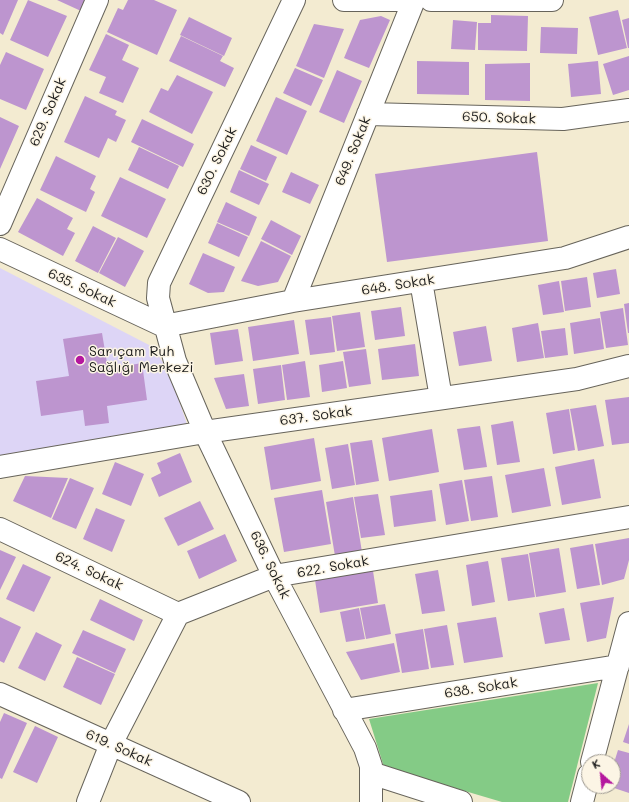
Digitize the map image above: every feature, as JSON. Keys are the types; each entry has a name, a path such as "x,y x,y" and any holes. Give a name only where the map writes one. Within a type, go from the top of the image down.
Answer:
{"street":[{"name":"629. Sokak","path":"0,224 97,0"},
{"name":"630. Sokak","path":"164,326 158,298 160,283 294,0"},
{"path":"344,0 405,0"},
{"name":"649. Sokak","path":"293,301 414,0"},
{"path":"431,0 552,0"},
{"name":"650. Sokak","path":"368,114 563,119 629,110"},
{"name":"648. Sokak","path":"164,326 293,301 565,258 629,237"},
{"name":"635. Sokak","path":"0,249 164,326"},
{"path":"421,281 441,398"},
{"name":"636. Sokak","path":"164,326 175,362 205,432 274,576 370,759 371,802"},
{"name":"637. Sokak","path":"1,469 205,432 577,379 629,366"},
{"name":"622. Sokak","path":"178,614 274,576 629,517"},
{"name":"624. Sokak","path":"0,529 178,614"},
{"path":"88,802 111,744 178,614"},
{"path":"594,754 629,623"},
{"name":"638. Sokak","path":"344,710 618,666"},
{"name":"619. Sokak","path":"0,694 239,802"},
{"path":"371,773 461,802"}],"shaded area":[{"name":"Sarıçam Ruh Sağlığı Merkezi","path":"0,268 153,347 169,372 188,427 0,461"}],"green space":[{"path":"598,683 568,802 502,802 384,767 369,719"}],"building":[{"path":"0,0 18,0 3,35 0,33"},
{"path":"28,0 67,16 48,57 10,40"},
{"path":"57,0 86,0 81,11"},
{"path":"128,0 154,0 177,10 157,55 107,32 118,8 123,10"},
{"path":"618,10 627,48 598,55 589,17"},
{"path":"491,15 528,16 527,51 478,50 478,23 491,23"},
{"path":"381,16 390,20 369,68 344,58 360,20"},
{"path":"189,17 232,38 224,56 180,35"},
{"path":"629,18 629,48 628,48 622,20"},
{"path":"453,20 477,22 475,50 451,49"},
{"path":"314,24 344,29 324,78 296,66"},
{"path":"541,27 578,28 577,54 540,53"},
{"path":"106,34 129,45 122,60 139,68 123,103 99,93 106,77 89,70"},
{"path":"181,36 223,56 220,61 234,68 225,87 169,61"},
{"path":"6,52 44,69 26,110 0,99 0,65"},
{"path":"629,56 629,90 613,95 603,64"},
{"path":"417,61 469,62 469,95 417,94"},
{"path":"598,61 601,94 571,97 568,64"},
{"path":"530,63 530,101 485,100 485,64"},
{"path":"295,68 323,80 311,106 283,93"},
{"path":"337,70 362,81 344,123 319,112"},
{"path":"177,75 213,92 192,134 149,112 161,88 168,91"},
{"path":"85,96 117,111 115,115 126,120 116,142 108,138 99,158 64,142"},
{"path":"276,97 307,111 287,155 256,141"},
{"path":"0,117 19,126 0,169"},
{"path":"142,119 194,144 183,167 131,142"},
{"path":"251,145 277,157 266,181 240,169"},
{"path":"139,147 179,166 168,189 128,170"},
{"path":"537,152 548,241 387,262 375,174"},
{"path":"56,156 96,176 90,189 95,192 86,212 40,190"},
{"path":"239,170 269,184 259,205 230,192"},
{"path":"291,172 319,185 310,204 282,192"},
{"path":"120,177 166,199 147,238 101,216"},
{"path":"37,198 73,218 67,229 75,233 63,256 18,232"},
{"path":"226,202 257,217 249,236 217,222"},
{"path":"271,220 301,236 292,255 261,239"},
{"path":"217,223 248,237 239,257 208,243"},
{"path":"93,226 116,238 98,273 75,261"},
{"path":"118,237 144,251 125,287 99,273"},
{"path":"261,241 291,256 278,282 258,286 241,281"},
{"path":"203,253 235,267 224,292 208,293 189,284"},
{"path":"616,269 620,294 597,298 593,273"},
{"path":"587,277 591,307 565,311 561,281"},
{"path":"559,281 564,312 543,315 538,285"},
{"path":"629,303 629,333 628,333 624,304"},
{"path":"401,307 405,336 375,340 371,311"},
{"path":"623,308 628,345 606,348 600,312"},
{"path":"360,312 365,347 337,351 332,316"},
{"path":"331,317 335,352 310,355 305,320"},
{"path":"600,318 604,349 574,354 570,323"},
{"path":"294,320 299,354 253,361 248,327"},
{"path":"538,323 544,358 517,362 512,328"},
{"path":"486,326 492,361 459,366 453,332"},
{"path":"565,328 568,355 545,358 541,331"},
{"path":"238,329 243,361 215,365 210,333"},
{"path":"102,333 108,369 142,363 147,400 107,406 109,423 85,426 83,410 41,416 36,381 69,376 63,339"},
{"path":"415,344 419,376 382,380 378,349"},
{"path":"366,349 371,384 349,387 343,352"},
{"path":"305,361 310,397 287,400 282,365"},
{"path":"343,361 347,388 322,392 319,365"},
{"path":"281,365 285,400 258,404 253,369"},
{"path":"244,374 249,406 226,409 214,378"},
{"path":"629,397 629,443 612,445 605,400"},
{"path":"596,405 604,446 578,451 570,409"},
{"path":"569,409 575,450 553,454 546,413"},
{"path":"513,421 520,462 497,465 491,425"},
{"path":"480,426 487,467 464,470 457,429"},
{"path":"432,429 439,472 389,481 382,438"},
{"path":"314,438 321,481 271,490 264,447"},
{"path":"372,440 379,481 356,485 350,443"},
{"path":"348,444 355,485 332,489 325,448"},
{"path":"180,453 192,482 159,497 151,478 161,473 157,463"},
{"path":"594,459 601,498 562,505 555,467"},
{"path":"115,462 144,474 131,506 102,494"},
{"path":"544,468 551,506 512,513 505,475"},
{"path":"25,476 68,478 51,518 13,501"},
{"path":"492,476 498,517 471,521 464,480"},
{"path":"70,478 94,488 76,529 52,519"},
{"path":"462,480 469,521 446,525 439,484"},
{"path":"322,490 331,544 284,552 274,498"},
{"path":"432,490 436,521 394,527 390,496"},
{"path":"378,494 385,535 361,538 354,497"},
{"path":"353,497 362,552 335,556 326,502"},
{"path":"200,501 214,529 178,546 164,518"},
{"path":"96,508 125,520 112,552 83,539"},
{"path":"225,534 237,561 199,579 187,551"},
{"path":"629,538 629,560 624,579 602,585 595,544"},
{"path":"593,544 600,585 577,589 570,548"},
{"path":"559,548 566,592 536,597 529,553"},
{"path":"0,550 16,557 0,590"},
{"path":"528,554 535,597 508,601 501,558"},
{"path":"488,561 495,602 472,606 466,565"},
{"path":"23,564 51,577 34,612 6,599"},
{"path":"438,570 445,611 422,614 415,574"},
{"path":"373,571 378,603 320,613 315,580"},
{"path":"614,597 606,638 587,642 580,603"},
{"path":"100,599 143,620 134,641 90,620"},
{"path":"385,604 391,634 366,639 360,608"},
{"path":"359,608 365,639 346,642 340,612"},
{"path":"564,608 570,640 545,644 539,613"},
{"path":"0,617 21,627 4,663 0,661"},
{"path":"496,617 503,657 464,663 457,623"},
{"path":"447,625 454,665 431,668 424,629"},
{"path":"423,629 429,669 402,673 395,634"},
{"path":"83,630 126,649 115,673 72,653"},
{"path":"36,632 62,645 45,681 18,668"},
{"path":"394,643 400,672 361,680 346,652"},
{"path":"77,657 115,674 101,705 63,687"},
{"path":"4,713 27,723 2,779 0,778 0,722"},
{"path":"629,724 629,744 623,742"},
{"path":"35,726 58,737 37,783 13,772"},
{"path":"618,750 629,753 629,793 621,790 621,754 617,754"}],"place":[{"name":"Sarıçam Ruh Sağlığı Merkezi","path":"80,360"}]}
